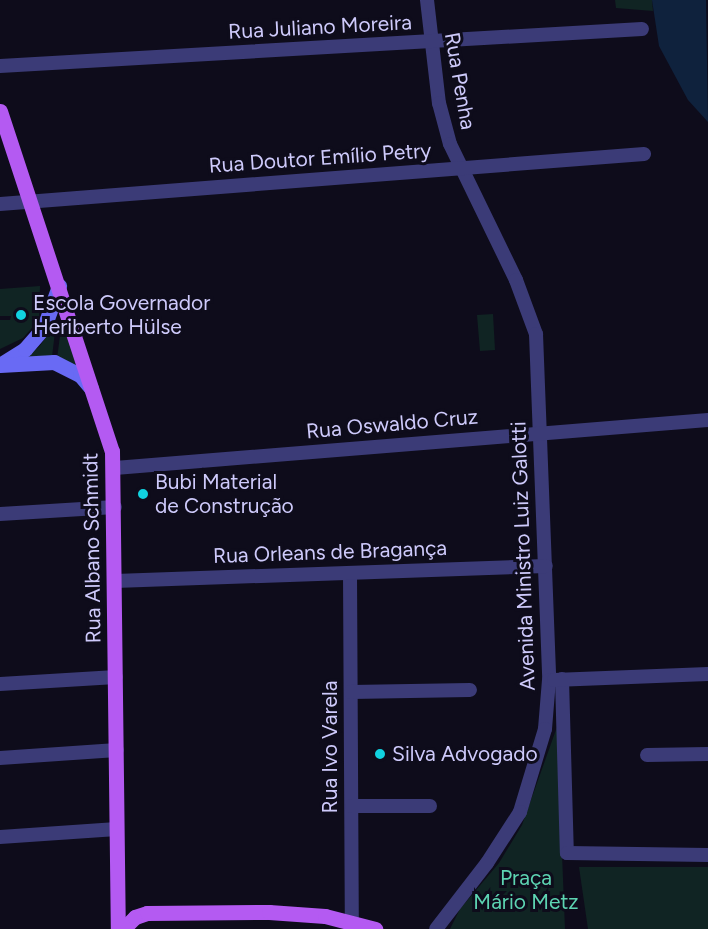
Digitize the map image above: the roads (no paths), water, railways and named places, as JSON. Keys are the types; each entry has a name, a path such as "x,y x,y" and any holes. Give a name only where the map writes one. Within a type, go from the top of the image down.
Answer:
{"main road":[{"name":"Rua Albano Schmidt","path":"0,111 5,139 30,201 95,392 115,468 118,929"},
{"path":"117,886 126,901 147,913"},
{"path":"123,929 135,917 147,913 269,912 352,921 375,929"}],"street":[{"name":"Rua Penha","path":"427,0 443,122 460,168"},
{"name":"Rua Juliano Moreira","path":"0,66 642,29"},
{"name":"Rua Doutor Emílio Petry","path":"0,204 644,154"},
{"name":"Avenida Ministro Luiz Galotti","path":"436,929 487,863 520,812 546,729 555,679 546,566 538,352 531,318 460,168"},
{"path":"0,365 36,339 51,314 59,286"},
{"path":"0,365 54,362 80,375 95,392"},
{"name":"Rua Oswaldo Cruz","path":"115,468 708,420"},
{"path":"0,514 115,507"},
{"name":"Rua Orleans de Bragança","path":"115,581 546,566"},
{"name":"Rua Ivo Varela","path":"350,573 352,921"},
{"path":"708,674 555,679 567,853 708,855"},
{"path":"0,684 116,677"},
{"path":"351,692 470,690"},
{"path":"0,758 117,750"},
{"path":"647,755 708,754"},
{"path":"351,806 430,806"},
{"path":"0,837 117,829"}],"water":[{"path":"652,0 706,0 708,122 688,100 659,46"}],"place":[{"name":"Escola Governador Heriberto Hülse","path":"21,315"},
{"name":"Bubi Material de Construção","path":"143,494"},
{"name":"Silva Advogado","path":"380,754"}],"park label":[{"name":"Praça Mário Metz","path":"526,890"}]}
